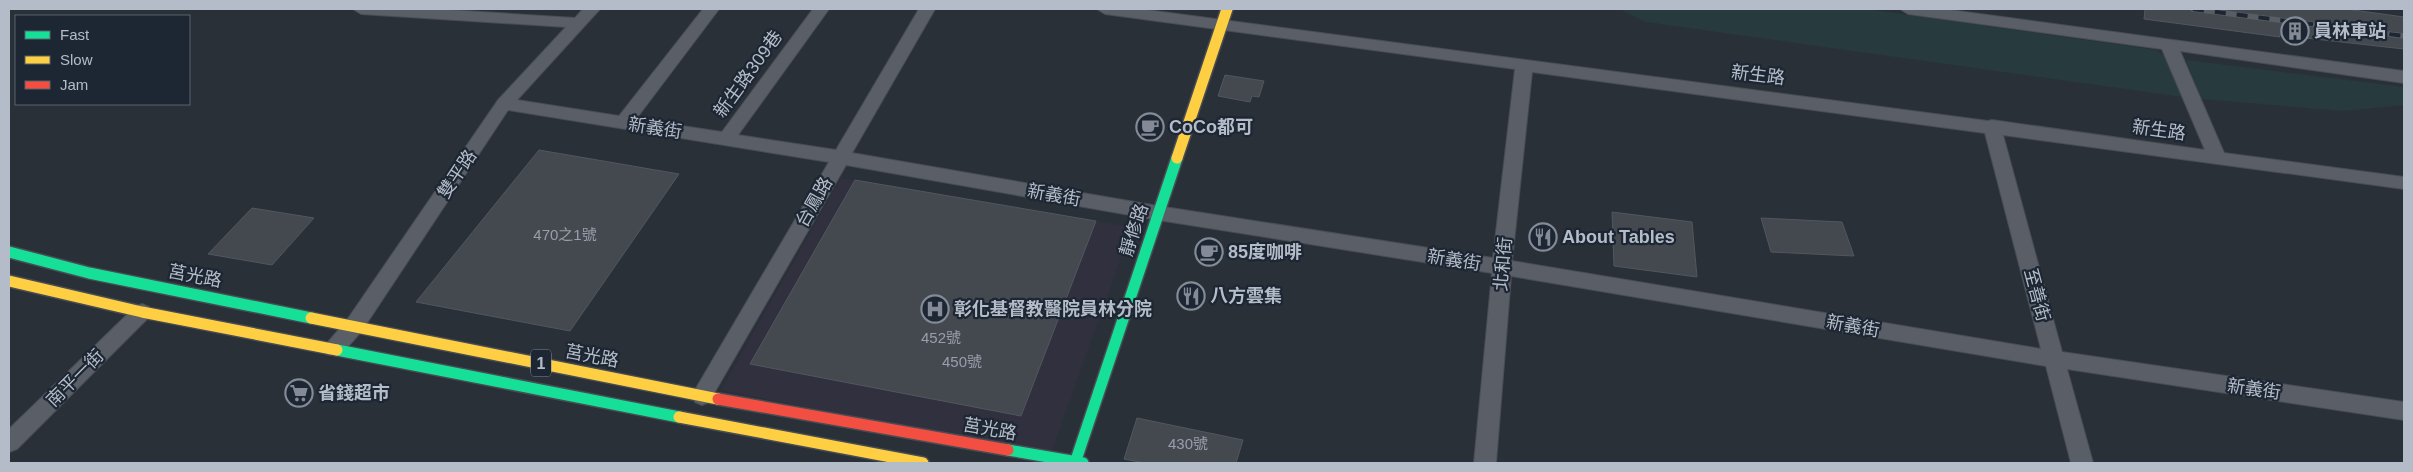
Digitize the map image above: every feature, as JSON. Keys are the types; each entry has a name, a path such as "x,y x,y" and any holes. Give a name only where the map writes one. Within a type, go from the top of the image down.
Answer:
{"main road":[{"name":"靜修路","path":"1078,463 1158,213 1224,16"},
{"name":"莒光路","path":"9,252 89,273 702,396 1078,463"},
{"name":"1","path":"9,281 142,312 723,426 923,463"}],"street":[{"path":"361,9 580,23"},
{"name":"雙平路","path":"333,348 354,326 504,104 592,9"},
{"path":"623,122 711,9"},
{"name":"新生路309巷","path":"726,139 820,9"},
{"name":"台鳳路","path":"702,396 927,9"},
{"name":"新生路","path":"1106,9 1224,16 1524,65 1992,126 2404,183"},
{"path":"1908,9 2404,77"},
{"path":"2169,46 2217,158"},
{"name":"北和街","path":"1485,463 1502,267 1524,65"},
{"name":"新義街","path":"504,104 840,157 1158,213 1502,267 2054,359 2404,411"},
{"name":"至善街","path":"1992,126 2082,463"},
{"name":"南平一街","path":"9,443 142,312"}],"shaded area":[{"name":"彰化基督教醫院員林分院","path":"841,178 1132,227 1050,456 721,390"}],"green space":[{"path":"1620,9 1867,9 2156,50 2169,59 2183,97 1646,22"},
{"path":"2186,60 2404,87 2404,105 2343,111 2202,99"}],"building":[{"name":"員林車站","path":"2145,9 2346,9 2404,17 2404,49 2279,35 2280,37 2144,19"},
{"path":"1225,75 1264,81 1259,97 1252,96 1250,102 1218,96"},
{"path":"539,150 679,174 570,331 416,302"},
{"name":"彰化基督教醫院員林分院","path":"855,180 1096,221 1021,416 750,364"},
{"path":"252,208 314,218 272,265 208,254"},
{"path":"1612,212 1692,222 1697,277 1614,266"},
{"path":"1761,218 1842,222 1854,256 1771,252"},
{"path":"1137,418 1243,440 1236,463 1144,463 1124,459"}],"railway":[{"path":"2193,9 2404,36"}],"traffic: fast":[{"path":"1075,463 1177,158"},
{"path":"9,252 89,273 311,318"},
{"path":"337,350 679,417"},
{"path":"1008,450 1083,463"}],"traffic: slow":[{"path":"1177,158 1227,9"},
{"path":"9,281 142,312 337,350"},
{"path":"311,318 718,399"},
{"path":"679,417 923,463"}],"traffic: jam":[{"path":"718,399 1008,450"}],"place":[{"name":"員林車站","path":"2295,31"},
{"name":"CoCo都可","path":"1150,127"},
{"name":"About Tables","path":"1543,237"},
{"name":"85度咖啡","path":"1209,252"},
{"name":"八方雲集","path":"1191,296"},
{"name":"彰化基督教醫院員林分院","path":"935,309"},
{"name":"省錢超市","path":"299,393"}]}
